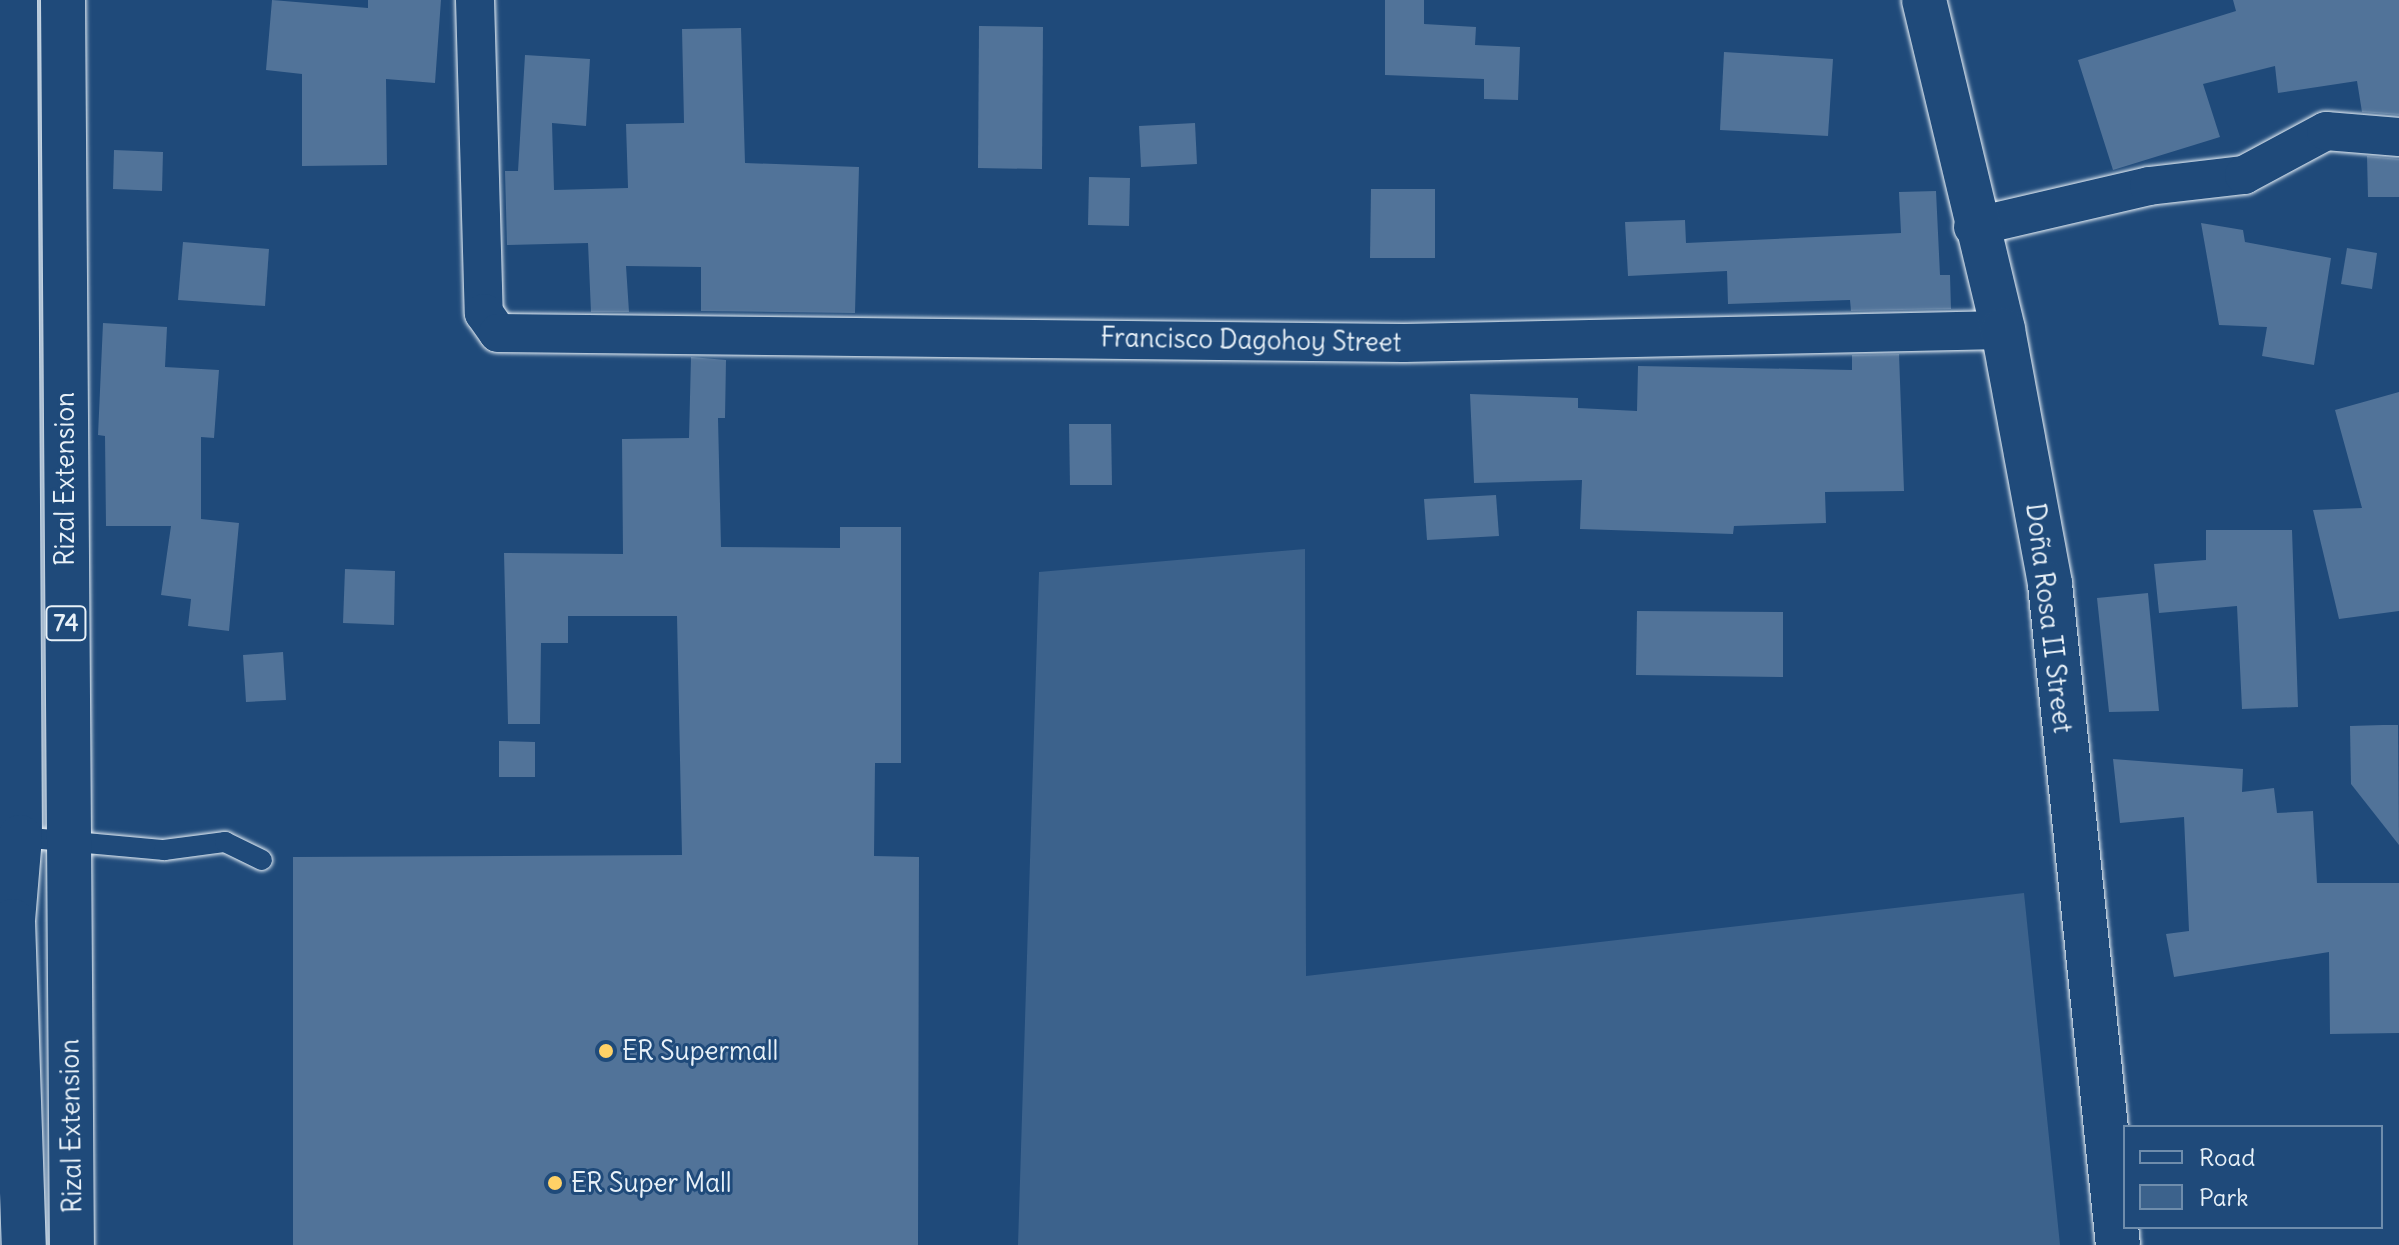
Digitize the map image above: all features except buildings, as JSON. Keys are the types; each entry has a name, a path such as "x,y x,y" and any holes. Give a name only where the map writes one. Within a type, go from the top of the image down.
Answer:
{"main road":[{"name":"Rizal Extension","path":"15,0 15,268 8,323 20,837 6,921 24,1245"},
{"name":"Rizal Extension","path":"63,0 72,1245"},
{"name":"Doña Rosa II Street","path":"1924,0 1973,227 2003,330 2050,584 2118,1245"}],"street":[{"name":"Francisco Dagohoy Street","path":"475,0 484,313 498,333 1404,343 2003,330"},
{"path":"1973,227 2149,186 2244,175 2326,131 2399,137"}],"lane":[{"path":"15,268 64,271"},
{"path":"8,323 64,329"},
{"path":"20,837 164,850 225,842 262,860"}],"green space":[{"path":"1305,549 1306,976 2024,893 2060,1245 1018,1245 1039,572"}],"place":[{"name":"ER Supermall","path":"606,1051"},
{"name":"ER Super Mall","path":"555,1183"}]}
